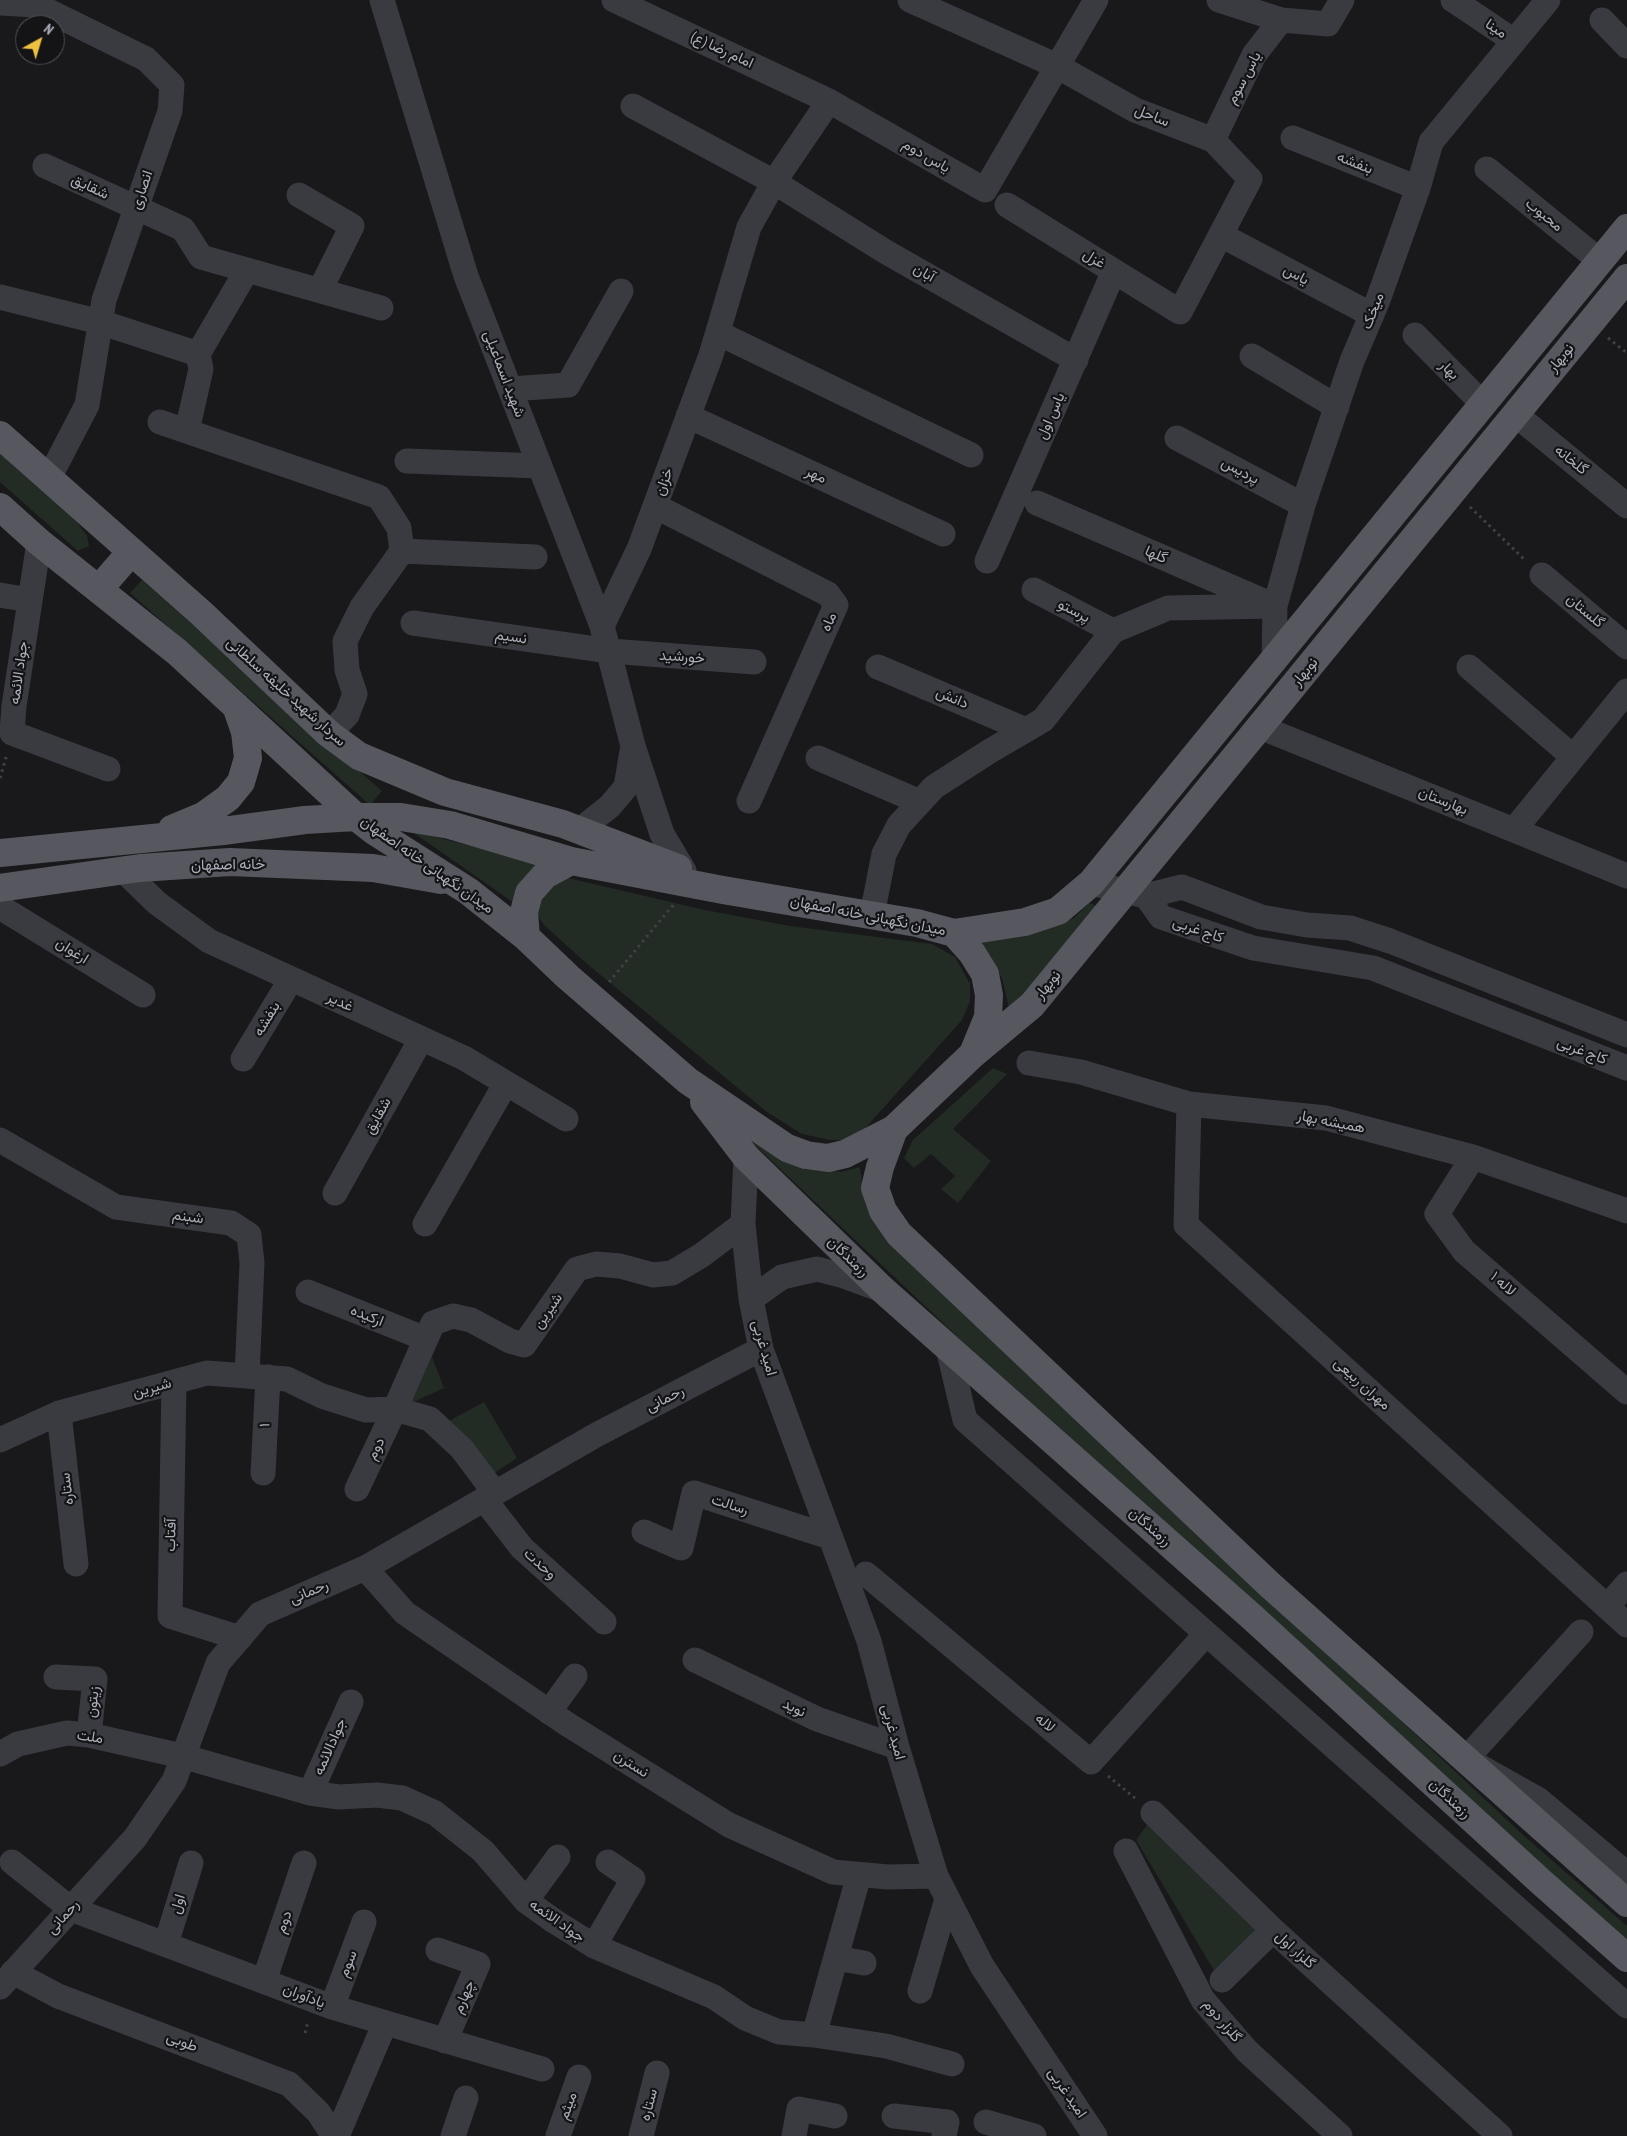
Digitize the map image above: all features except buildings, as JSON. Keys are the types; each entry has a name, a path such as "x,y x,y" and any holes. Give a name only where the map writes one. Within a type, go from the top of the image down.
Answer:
{"main road":[{"name":"نوبهار","path":"954,933 1025,922 1058,911 1091,883 1627,228"},
{"name":"نوبهار","path":"972,1055 1032,1005 1135,894 1260,727 1627,278"},
{"name":"سردار شهید خلیفه سلطانی","path":"0,435 208,620 329,734 359,756 445,792 580,830 696,880"},
{"path":"0,506 39,542 177,652 356,817"},
{"path":"99,589 131,552"},
{"path":"147,840 203,816 228,798 241,782 248,758 245,732 236,706"},
{"name":"خانه اصفهان","path":"0,854 147,840 304,820 356,817"},
{"name":"میدان نگهبانی خانه اصفهان","path":"356,817 401,817 450,825 571,861 696,880 917,923 954,933 972,953 985,974 989,995 988,1017 972,1055 894,1129 845,1154 828,1158 806,1155 787,1148 688,1082 594,1000 526,936 457,884 356,817"},
{"path":"526,936 524,912 529,893 545,875 571,861"},
{"name":"خانه اصفهان","path":"0,888 124,871 230,862 373,868 457,884"},
{"name":"رزمندگان","path":"688,1082 746,1157 883,1290 1252,1617 1540,1881 1627,1958"},
{"path":"894,1129 880,1167 875,1188 883,1211 899,1234 1272,1586 1627,1903"}],"street":[{"name":"شهید اسماعیلی","path":"382,0 466,276 602,626 633,746 662,834 696,880"},
{"name":"امام رضا (ع)","path":"614,0 829,101"},
{"name":"ساحل","path":"910,0 1057,66 1135,110 1213,140 1250,179 1180,312"},
{"path":"1219,0 1281,20 1328,24 1342,0"},
{"name":"مینا","path":"1452,0 1514,41"},
{"name":"میخک","path":"1274,658 1275,606 1303,505 1418,188 1431,142 1548,0"},
{"name":"انصاری","path":"0,2 36,5 146,59 172,85 170,111 104,300 87,405 49,478"},
{"path":"1057,66 1092,2"},
{"name":"یاس سوم","path":"1213,140 1254,55 1281,20"},
{"path":"1602,20 1627,46"},
{"name":"یاس دوم","path":"829,101 985,190 1057,66"},
{"path":"774,182 829,101"},
{"name":"آبان","path":"633,106 774,182 886,252 1076,360"},
{"name":"بنفشه","path":"1293,138 1418,188"},
{"name":"شقایق","path":"45,166 183,229 201,257 381,308"},
{"name":"محبوب","path":"1487,169 1600,261"},
{"name":"خزان","path":"602,626 639,549 655,506 718,334 749,227 774,182"},
{"path":"299,195 352,226 320,290"},
{"name":"غزل","path":"1007,206 1180,312"},
{"name":"یاس","path":"1221,235 1372,315"},
{"path":"187,431 201,369 198,354 247,270"},
{"name":"یاس اول","path":"987,560 1114,271"},
{"path":"510,389 568,385 621,290"},
{"path":"0,297 100,322 198,354"},
{"path":"718,334 972,455"},
{"name":"بهار","path":"1415,335 1483,404"},
{"path":"1252,356 1337,407"},
{"name":"گلخانه","path":"1516,414 1627,506"},
{"name":"مهر","path":"688,416 943,534"},
{"path":"160,422 379,497 399,528 402,551 362,606 345,641 347,670 356,694 347,715 329,734"},
{"name":"پردیس","path":"1177,438 1303,505"},
{"path":"407,462 540,466"},
{"name":"گلها","path":"1037,503 1275,606"},
{"name":"ماه","path":"655,506 828,594 836,605 749,801"},
{"name":"جواد الائمه","path":"39,542 14,706 12,733 108,770"},
{"path":"402,551 535,557"},
{"name":"گلستان","path":"1542,576 1627,647"},
{"name":"پرستو","path":"1034,590 1113,632"},
{"path":"0,595 30,600"},
{"path":"872,915 884,854 899,825 934,787 1043,720 1113,632 1168,608 1275,606"},
{"name":"نسیم","path":"413,623 610,651"},
{"name":"خورشید","path":"610,651 754,662"},
{"name":"دانش","path":"878,667 1026,730"},
{"path":"1469,667 1573,757"},
{"path":"1514,830 1627,691"},
{"name":"بهارستان","path":"1260,727 1627,876"},
{"name":"شهید اسماعیلی","path":"580,830 610,806 626,787 633,746"},
{"path":"818,758 920,802"},
{"name":"غدیر","path":"124,871 156,903 209,941 464,1058 566,1119"},
{"path":"1091,883 1135,894"},
{"name":"کاج غربی","path":"1135,894 1182,887 1261,917 1307,925 1350,928 1390,941 1569,1013 1627,1034"},
{"name":"کاج غربی","path":"1135,894 1161,917 1253,948 1373,968 1559,1043 1627,1068"},
{"name":"ارغوان","path":"0,907 143,995"},
{"name":"بنفشه","path":"243,1060 291,980"},
{"path":"1559,1043 1569,1013"},
{"name":"شقایق","path":"335,1192 421,1039"},
{"name":"همیشه بهار","path":"1028,1063 1081,1072 1189,1104 1326,1118 1473,1157 1627,1211"},
{"path":"425,1224 506,1083"},
{"name":"مهران ربیعی","path":"1189,1104 1186,1225 1627,1625"},
{"name":"شبنم","path":"0,1140 116,1207 231,1223 249,1235 257,1377"},
{"name":"امید غربی","path":"746,1157 743,1224 751,1299 762,1349 869,1641 897,1747 936,1876 982,1966 1096,2136"},
{"name":"لاله ۱","path":"1473,1157 1437,1214 1464,1251 1627,1392"},
{"name":"شیرین","path":"395,1409 433,1323 453,1316 471,1320 510,1341 524,1345 577,1269 596,1264 620,1266 653,1275 672,1273 702,1255 743,1224"},
{"name":"امید غربی","path":"751,1299 782,1277 817,1269 844,1276 883,1290"},
{"name":"ارکیده","path":"308,1292 426,1340"},
{"path":"948,1348 964,1420 1627,2006"},
{"name":"رحمانی","path":"6,1980 135,1838 174,1781 218,1664 260,1614 365,1568 596,1435 762,1349"},
{"name":"شیرین","path":"0,1440 59,1413 207,1373 286,1379 322,1396 366,1410 395,1409 430,1418 462,1449 489,1496"},
{"name":"۱","path":"257,1377 263,1473"},
{"name":"آفتاب","path":"174,1382 170,1616 240,1638"},
{"name":"دوم","path":"357,1489 395,1409"},
{"name":"ستاره","path":"59,1413 76,1564"},
{"name":"رسالت","path":"644,1532 681,1548 694,1493 830,1537"},
{"name":"وحدت","path":"489,1496 522,1548 604,1622"},
{"name":"نسترن","path":"365,1568 405,1613 549,1712 729,1825 832,1872 888,1877 936,1876"},
{"name":"لاله","path":"866,1574 1092,1762"},
{"path":"1607,1607 1627,1584"},
{"path":"1581,1632 1466,1759 1539,1800 1627,1874"},
{"path":"1092,1762 1206,1634"},
{"name":"نوید","path":"695,1660 817,1719 897,1747"},
{"path":"549,1712 575,1676"},
{"name":"زیتون","path":"56,1677 95,1679 89,1735"},
{"name":"جوادالائمه","path":"310,1793 351,1702"},
{"name":"ملت","path":"0,1754 18,1744 67,1733 89,1735 182,1756"},
{"name":"جواد الائمه","path":"182,1756 310,1793 339,1797 376,1795 402,1798 435,1813 484,1850 526,1901 594,1946 714,1997 745,2018 779,2032 814,2035 886,2046 952,2064"},
{"name":"گلزار اول","path":"1153,1813 1273,1930 1500,2136"},
{"name":"گلزار دوم","path":"1126,1851 1203,2000 1247,2051 1340,2136"},
{"path":"526,1901 558,1857"},
{"name":"یادآوران","path":"12,1862 71,1909 332,2007 542,2069"},
{"path":"594,1946 633,1879 608,1862"},
{"name":"اول","path":"166,1944 191,1863"},
{"name":"دوم","path":"264,1981 304,1863"},
{"path":"814,2035 859,1874"},
{"path":"920,1991 947,1899"},
{"name":"سوم","path":"332,2007 364,1922"},
{"path":"1222,1980 1273,1930"},
{"name":"چهارم","path":"438,1950 478,1964 445,2041"},
{"path":"836,1958 864,1963"},
{"name":"طوبی","path":"6,1980 58,1996 289,2084 318,2112 331,2134"},
{"path":"331,2134 385,2023"},
{"name":"ستاره","path":"641,2136 657,2073"},
{"name":"میثم","path":"558,2136 579,2077"},
{"path":"453,2136 466,2098"},
{"path":"794,2136 800,2109 835,2116"},
{"path":"894,2116 947,2122 944,2136"},
{"path":"986,2122 1034,2136"}],"path":[{"path":"1453,491 1542,576"},
{"path":"594,1000 696,880"},
{"path":"1092,1762 1153,1813"}],"shaded area":[{"path":"0,449 72,515 87,536 89,546 78,551 0,482"},
{"path":"142,580 382,791 370,805 130,593"},
{"path":"411,831 495,852 538,864 517,905"},
{"path":"568,878 705,910 790,926 932,944 955,957 970,984 970,1001 962,1020 860,1134 848,1140 830,1140 802,1134 767,1112 586,963 543,924 534,909 550,883"},
{"path":"1089,903 1100,907 1060,949 1036,984 1010,1012 1002,978 991,957 983,946 970,936 1030,935 1074,918"},
{"path":"993,1068 1007,1074 953,1129 991,1161 958,1203 941,1189 955,1176 931,1154 914,1168 904,1158 913,1140"},
{"path":"739,1130 816,1168 841,1172 860,1167 863,1191 1336,1660 1521,1833 1627,1926 1627,1943 1104,1467 962,1341"},
{"path":"432,1357 444,1388 411,1403"},
{"path":"484,1402 517,1458 493,1474 447,1422"},
{"path":"1152,1818 1262,1930 1218,1977 1136,1840"}]}
